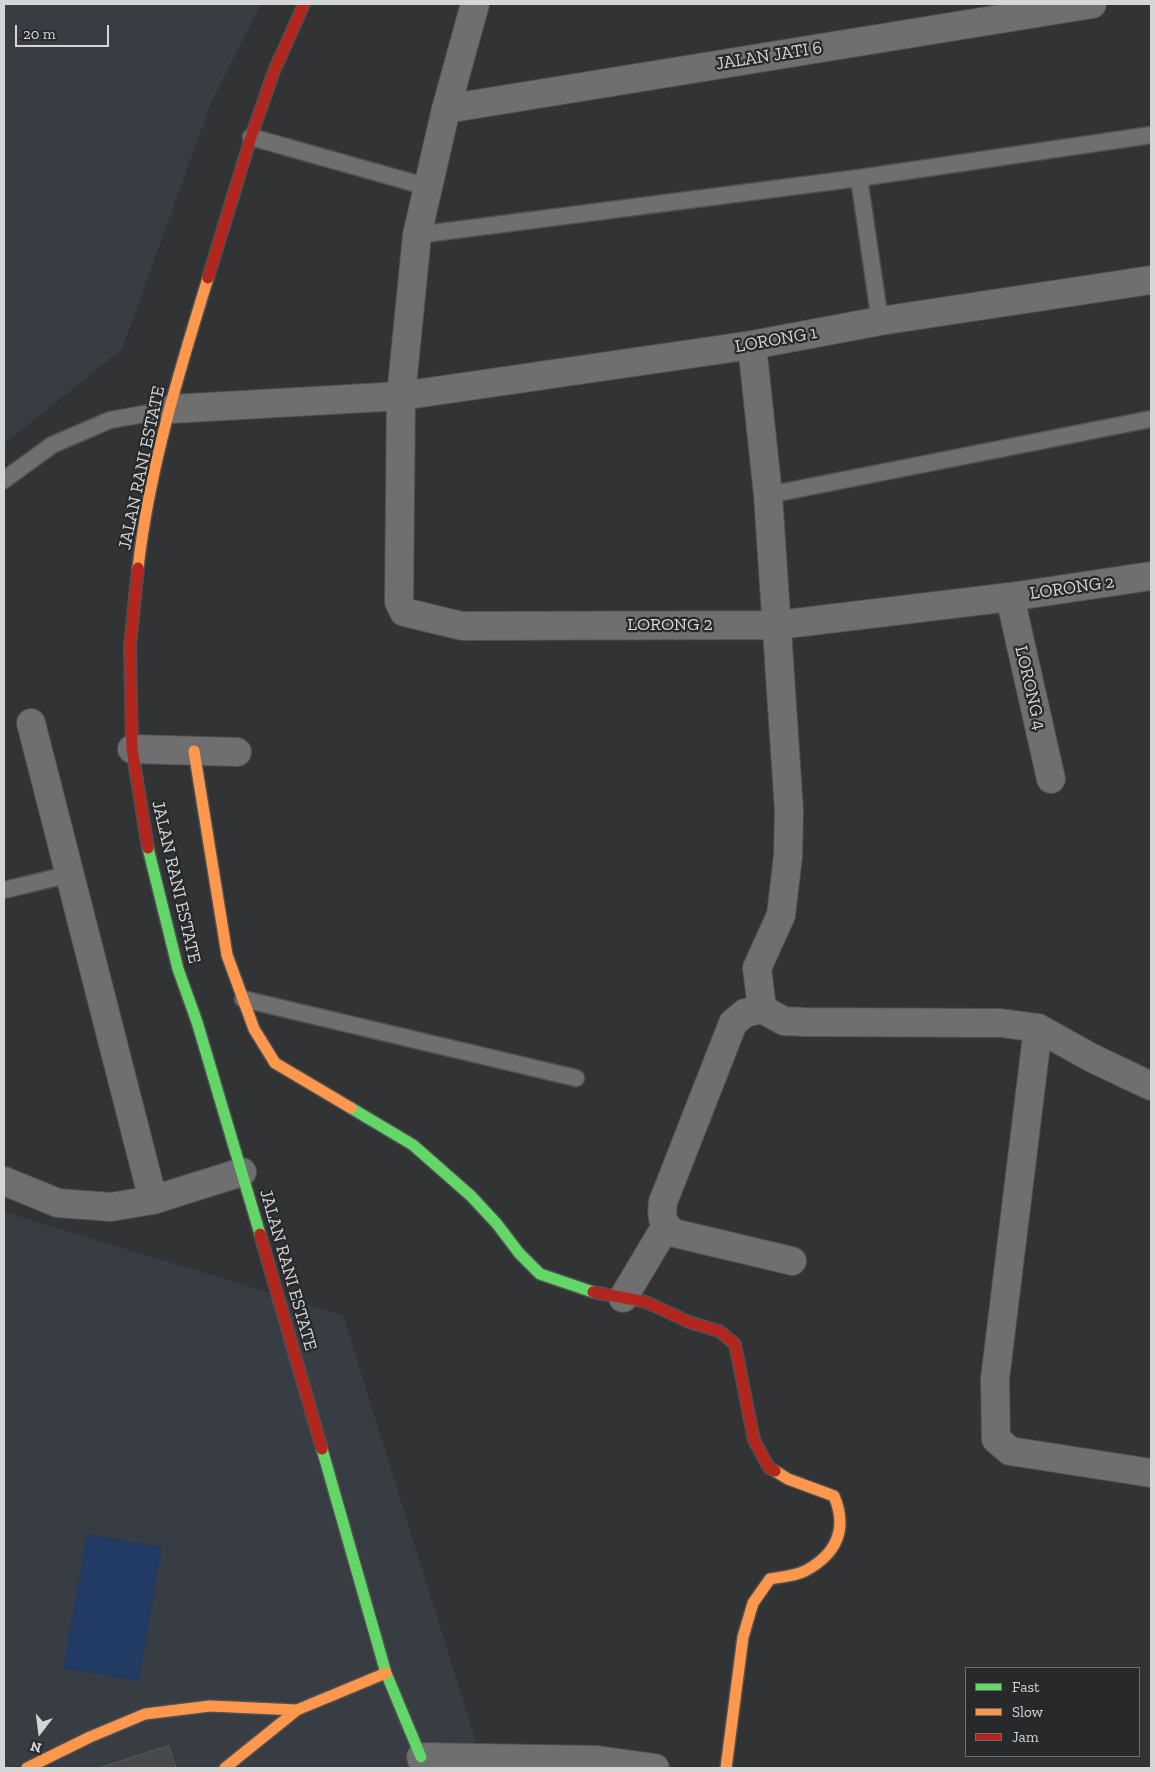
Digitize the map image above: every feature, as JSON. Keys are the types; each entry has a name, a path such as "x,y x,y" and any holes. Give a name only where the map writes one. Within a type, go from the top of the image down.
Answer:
{"street":[{"name":"JALAN RANI ESTATE","path":"304,4 274,71 251,137 189,342 155,472 139,562 130,646 132,749 140,811 152,870 178,969 198,1022 386,1672 423,1762"},
{"name":"LORONG 2","path":"475,4 446,109 417,235 401,396 399,602 404,612 462,626 778,625 1010,597 1151,576"},
{"name":"JALAN JATI 6","path":"446,109 1092,4"},
{"name":"LORONG 1","path":"172,409 401,396 752,345 880,321 1151,280"},
{"path":"752,345 768,494 789,811 788,856 781,915 757,968 762,1009"},
{"name":"LORONG 4","path":"1010,597 1051,779"},
{"path":"31,723 153,1200"},
{"path":"132,749 237,752"},
{"path":"194,751 227,955 254,1028 274,1063 413,1145 471,1196 540,1274 584,1290 646,1302 689,1322 719,1331 735,1344 754,1440 769,1468 788,1479 834,1496 841,1513 839,1536 830,1552 804,1572 770,1579 754,1603 743,1637 726,1768"},
{"path":"792,1261 674,1233 666,1226 661,1216 663,1202 733,1023 745,1013 762,1009 784,1021 1001,1023 1038,1028 1151,1086"},
{"path":"1038,1028 995,1379 996,1439 1010,1451 1151,1474"},
{"path":"4,1181 58,1202 111,1207 153,1200 242,1172"},
{"path":"623,1298 666,1226"},
{"path":"225,1768 296,1710 386,1672"},
{"path":"27,1768 90,1737 145,1714 210,1706 296,1710"},
{"path":"423,1762 597,1760 656,1768"}],"lane":[{"path":"417,235 859,178 1151,134"},
{"path":"251,137 428,186"},
{"path":"859,178 880,321"},
{"path":"4,480 52,445 110,420 172,409"},
{"path":"768,494 1151,418"},
{"path":"4,890 70,874"},
{"path":"243,999 576,1078"}],"shaded area":[{"path":"4,4 261,4 211,103 122,349 4,444"},
{"path":"4,1212 343,1315 484,1768 4,1768"},
{"path":"87,1534 162,1547 139,1681 63,1668"}],"building":[{"path":"169,1746 176,1768 98,1768"}],"traffic: fast":[{"path":"148,848 178,969 197,1022 260,1234"},
{"path":"351,1108 413,1145 471,1196 497,1224 519,1253 540,1274 593,1292"},
{"path":"322,1449 386,1673 421,1757"}],"traffic: slow":[{"path":"138,568 157,458 176,385 208,278"},
{"path":"194,751 227,955 254,1029 275,1063 351,1108"},
{"path":"726,1768 743,1637 753,1603 770,1579 801,1573 825,1557 837,1540 839,1530 840,1519 834,1496 788,1479 775,1471"},
{"path":"225,1768 297,1710 386,1673"},
{"path":"27,1768 90,1737 145,1714 210,1706 297,1710"}],"traffic: jam":[{"path":"208,278 251,137 274,71 304,4"},
{"path":"138,568 130,646 132,749 148,848"},
{"path":"260,1234 322,1449"},
{"path":"593,1292 646,1302 689,1322 719,1331 735,1344 754,1440 769,1468 775,1471"}]}
